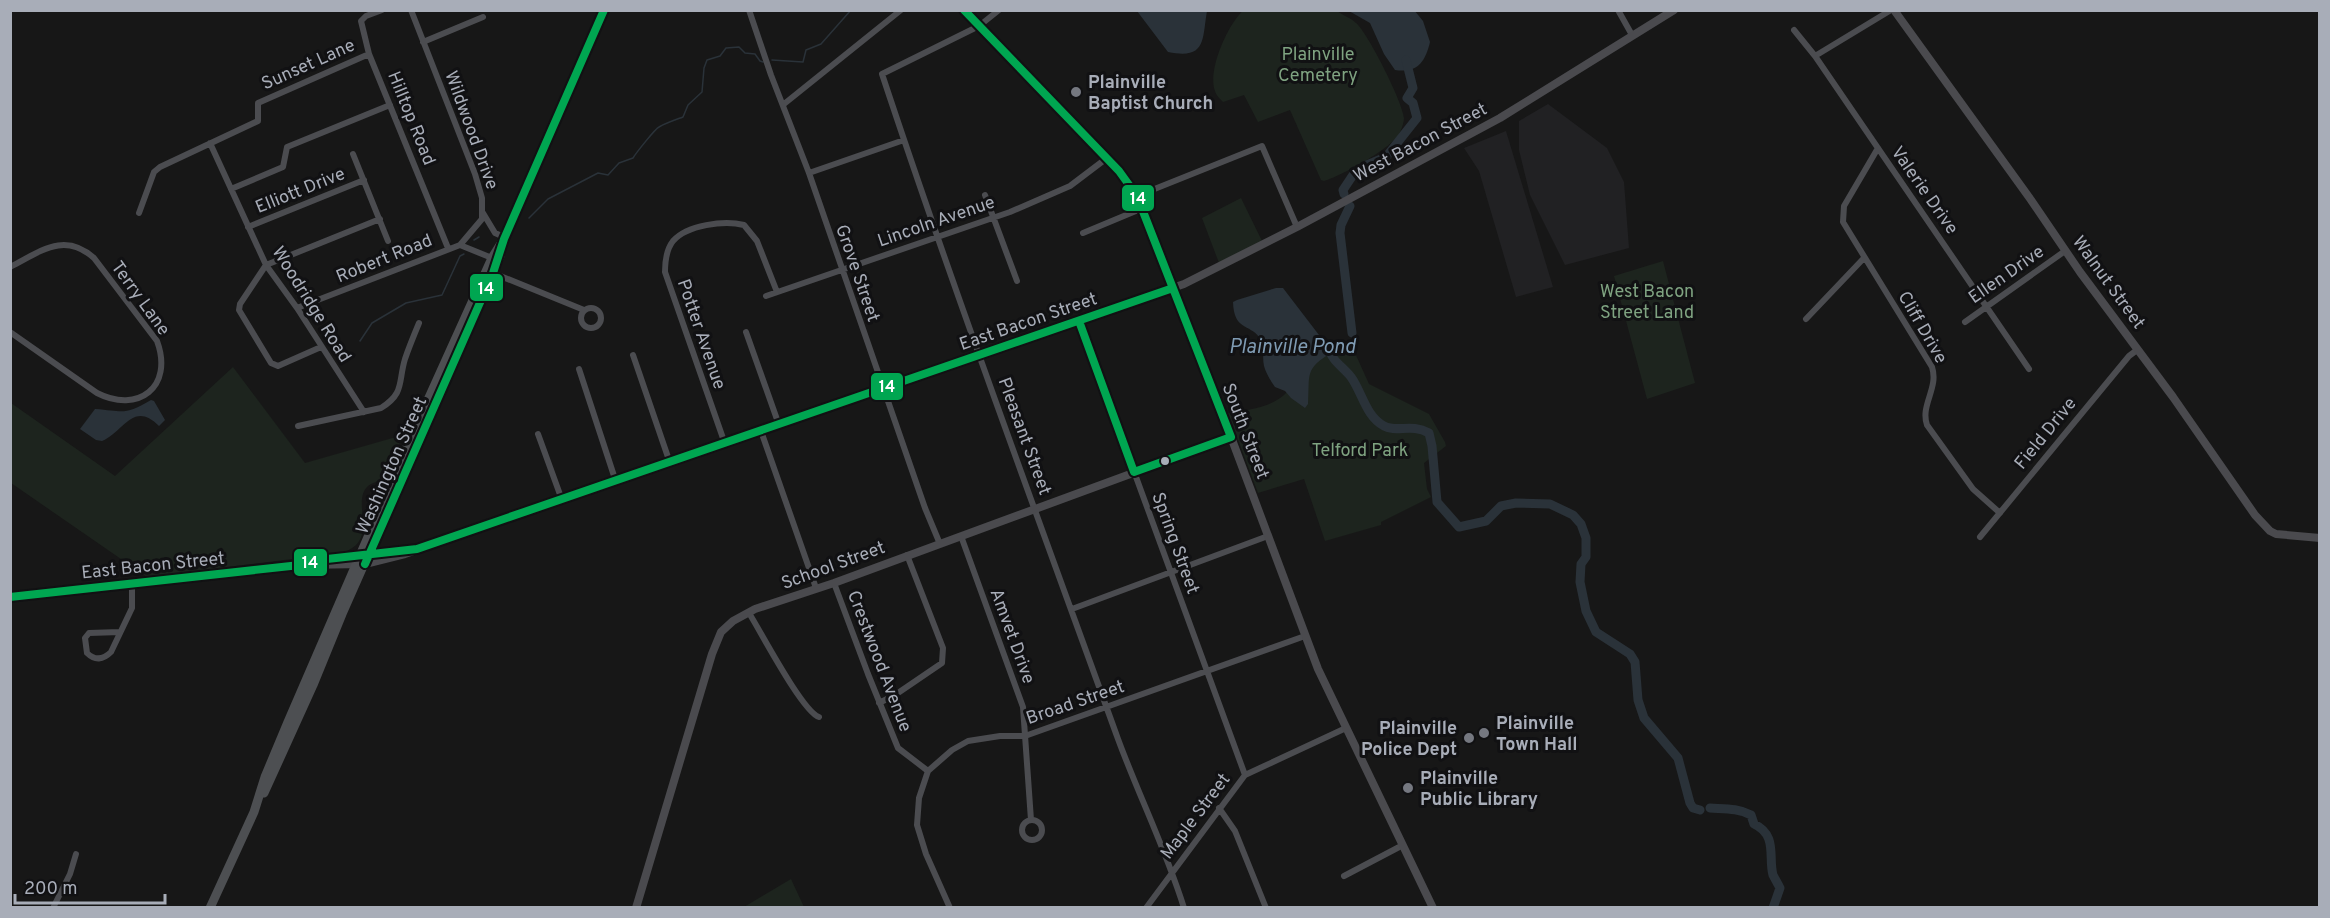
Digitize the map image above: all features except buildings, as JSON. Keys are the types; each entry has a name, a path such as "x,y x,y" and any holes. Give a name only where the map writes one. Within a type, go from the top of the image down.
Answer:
{"main road":[{"name":"Washington Street","path":"210,908 259,800 270,783 413,433 492,258 504,238 604,10"},
{"name":"South Street","path":"964,10 1107,158 1137,196 1231,436 1317,669 1433,908"},
{"name":"West Bacon Street","path":"1173,288 1298,227 1500,118 1674,10"},
{"name":"Walnut Street","path":"1892,10 2173,397 2255,515 2270,531 2284,536 2319,538"},
{"name":"Washington Street","path":"363,559 493,273 504,238"},
{"name":"East Bacon Street","path":"10,597 363,559 417,549 1173,288"},
{"name":"School Street","path":"636,908 712,654 721,632 733,621 749,612 834,583 1231,436"}],"street":[{"name":"Hilltop Road","path":"382,10 366,16 361,21 369,54 448,248"},
{"path":"411,10 423,42 483,17"},
{"name":"Grove Street","path":"749,10 940,544"},
{"path":"784,104 901,10"},
{"path":"979,26 999,10"},
{"path":"1618,10 1632,35"},
{"path":"1815,56 1892,10"},
{"name":"Pleasant Street","path":"979,26 882,74 1035,509 1184,908"},
{"name":"Valerie Drive","path":"1794,30 1815,56 2029,369"},
{"name":"Wildwood Drive","path":"423,42 475,174 482,198 483,212 479,223 460,245"},
{"name":"Sunset Lane","path":"139,213 154,172 160,167 258,121 258,103 369,54"},
{"path":"231,189 283,167 286,147 390,105"},
{"path":"809,173 904,140"},
{"name":"Woodridge Road","path":"210,143 266,265 297,308 364,412"},
{"path":"1137,196 1262,146 1298,227"},
{"name":"Cliff Drive","path":"1878,148 1842,212 1845,227 1932,367 1933,386 1925,416 1927,425 1972,489 2000,513"},
{"path":"353,154 388,241"},
{"name":"Lincoln Avenue","path":"766,296 994,218 1063,190 1107,158"},
{"name":"Elliott Drive","path":"248,227 364,180"},
{"path":"985,195 1017,281"},
{"path":"1083,233 1143,208"},
{"path":"483,212 495,233 504,238"},
{"path":"321,347 278,366 271,363 239,310 240,304 266,265 380,219"},
{"name":"Potter Avenue","path":"725,444 665,272 667,251 673,241 682,234 710,224 723,222 744,225 757,241 777,292"},
{"name":"Terry Lane","path":"10,267 50,246 73,245 84,249 157,342 162,365 158,379 152,388 136,400 126,402 111,400 97,393 10,332"},
{"path":"448,248 460,245 492,258"},
{"name":"Robert Road","path":"297,308 448,248"},
{"name":"Ellen Drive","path":"1965,322 2065,251"},
{"path":"1806,319 1864,258"},
{"path":"493,273 584,310"},
{"name":"Spring Street","path":"1079,321 1245,775"},
{"path":"298,426 381,408 396,396 400,388 404,362 419,323"},
{"path":"746,332 779,425"},
{"name":"Field Drive","path":"1980,537 2114,373 2129,356 2138,350"},
{"path":"633,355 670,463"},
{"path":"579,369 616,482"},
{"path":"761,431 816,588"},
{"path":"538,434 562,500"},
{"name":"Amvet Drive","path":"961,536 1023,707 1031,820"},
{"path":"1072,609 1268,536"},
{"path":"879,703 895,695 942,663 942,648 907,555"},
{"name":"Crestwood Avenue","path":"834,583 898,748 928,771"},
{"path":"120,632 89,633 85,638 87,653 92,658 106,657 111,652 132,609 132,584"},
{"path":"749,612 802,700 814,715 819,717"},
{"name":"Broad Street","path":"928,771 952,750 968,741 1000,736 1025,736 1305,636"},
{"name":"Maple Street","path":"1146,908 1245,775 1346,728"},
{"path":"928,771 920,798 917,825 926,854 950,908"},
{"path":"1219,808 1235,831 1266,908"},
{"path":"1344,876 1403,845"},
{"path":"53,908 70,874 76,854"}],"shaded area":[{"path":"1548,104 1607,148 1624,182 1629,248 1565,265 1530,195 1519,150 1519,121"},
{"path":"1506,131 1553,287 1516,297 1479,171 1464,148"}],"green space":[{"name":"Plainville Cemetery","path":"1244,10 1337,11 1354,21 1376,53 1402,110 1403,123 1396,138 1366,161 1324,181 1321,180 1290,110 1258,122 1244,95 1223,102 1218,97 1213,82 1216,60 1232,25"},
{"path":"1241,198 1262,241 1219,263 1202,218"},
{"name":"West Bacon Street Land","path":"1663,261 1695,383 1647,399 1614,276"},
{"name":"Telford Park","path":"1336,348 1355,353 1369,384 1429,414 1446,446 1424,463 1427,489 1431,497 1381,522 1381,525 1325,541 1304,479 1258,493 1228,413 1260,407 1282,397 1307,359"},
{"path":"233,367 305,463 403,435 384,478 367,487 363,494 362,532 359,541 352,548 340,553 147,577 11,483 11,403 115,476"},
{"path":"791,879 804,907 744,907"}],"water":[{"path":"1414,10 1423,21 1430,42 1423,61 1414,68 1403,71 1395,70 1384,54 1370,23 1349,11"},
{"path":"1137,11 1207,11 1200,45 1190,53 1168,52"},
{"name":"Plainville Pond","path":"1276,288 1283,288 1332,352 1317,363 1310,373 1308,404 1305,408 1285,391 1275,387 1264,366 1260,338 1239,322 1234,311 1233,302"},
{"path":"151,400 154,401 165,420 159,426 142,416 135,417 102,441 96,440 80,429 95,409 129,410"}],"waterway":[{"path":"772,60 803,62 806,50 821,44 851,10"},
{"path":"529,218 548,199 598,173 608,175 619,163 633,158 659,127 683,117 688,105 702,92 707,60 720,56 726,48 739,47 745,53 755,54 763,62"},
{"path":"1344,194 1343,190 1353,175 1367,165 1386,157 1417,118 1413,103 1407,98 1413,88 1406,60"},
{"path":"1350,206 1341,225 1340,233 1352,333"},
{"path":"474,240 479,237"},
{"path":"360,341 372,323 406,303 442,295 460,256 464,254"},
{"path":"1329,348 1335,360 1355,383 1378,422 1389,428 1416,429 1429,433 1437,502 1459,527 1486,521 1501,506 1516,503 1550,504 1573,515 1581,524 1586,538 1586,557 1581,564 1580,582 1586,611 1596,632 1630,654 1635,662 1638,700 1644,718 1678,758 1690,803 1693,808 1700,810"},
{"path":"1710,808 1736,810 1751,815 1754,824 1766,834 1771,847 1773,875 1780,888 1773,908"}],"transit line":[{"name":"14","path":"365,564 493,273 504,239 604,10"},
{"name":"14","path":"964,10 1119,171 1137,196 1231,437"},
{"name":"14","path":"10,597 300,565 327,559 417,549 1173,288"},
{"name":"14","path":"1079,321 1134,472"},
{"name":"14","path":"1134,472 1231,437"}],"place":[{"name":"Plainville Baptist Church","path":"1076,92"},
{"name":"Plainville Town Hall","path":"1484,733"},
{"name":"Plainville Police Dept","path":"1469,738"},
{"name":"Plainville Public Library","path":"1408,788"}]}
